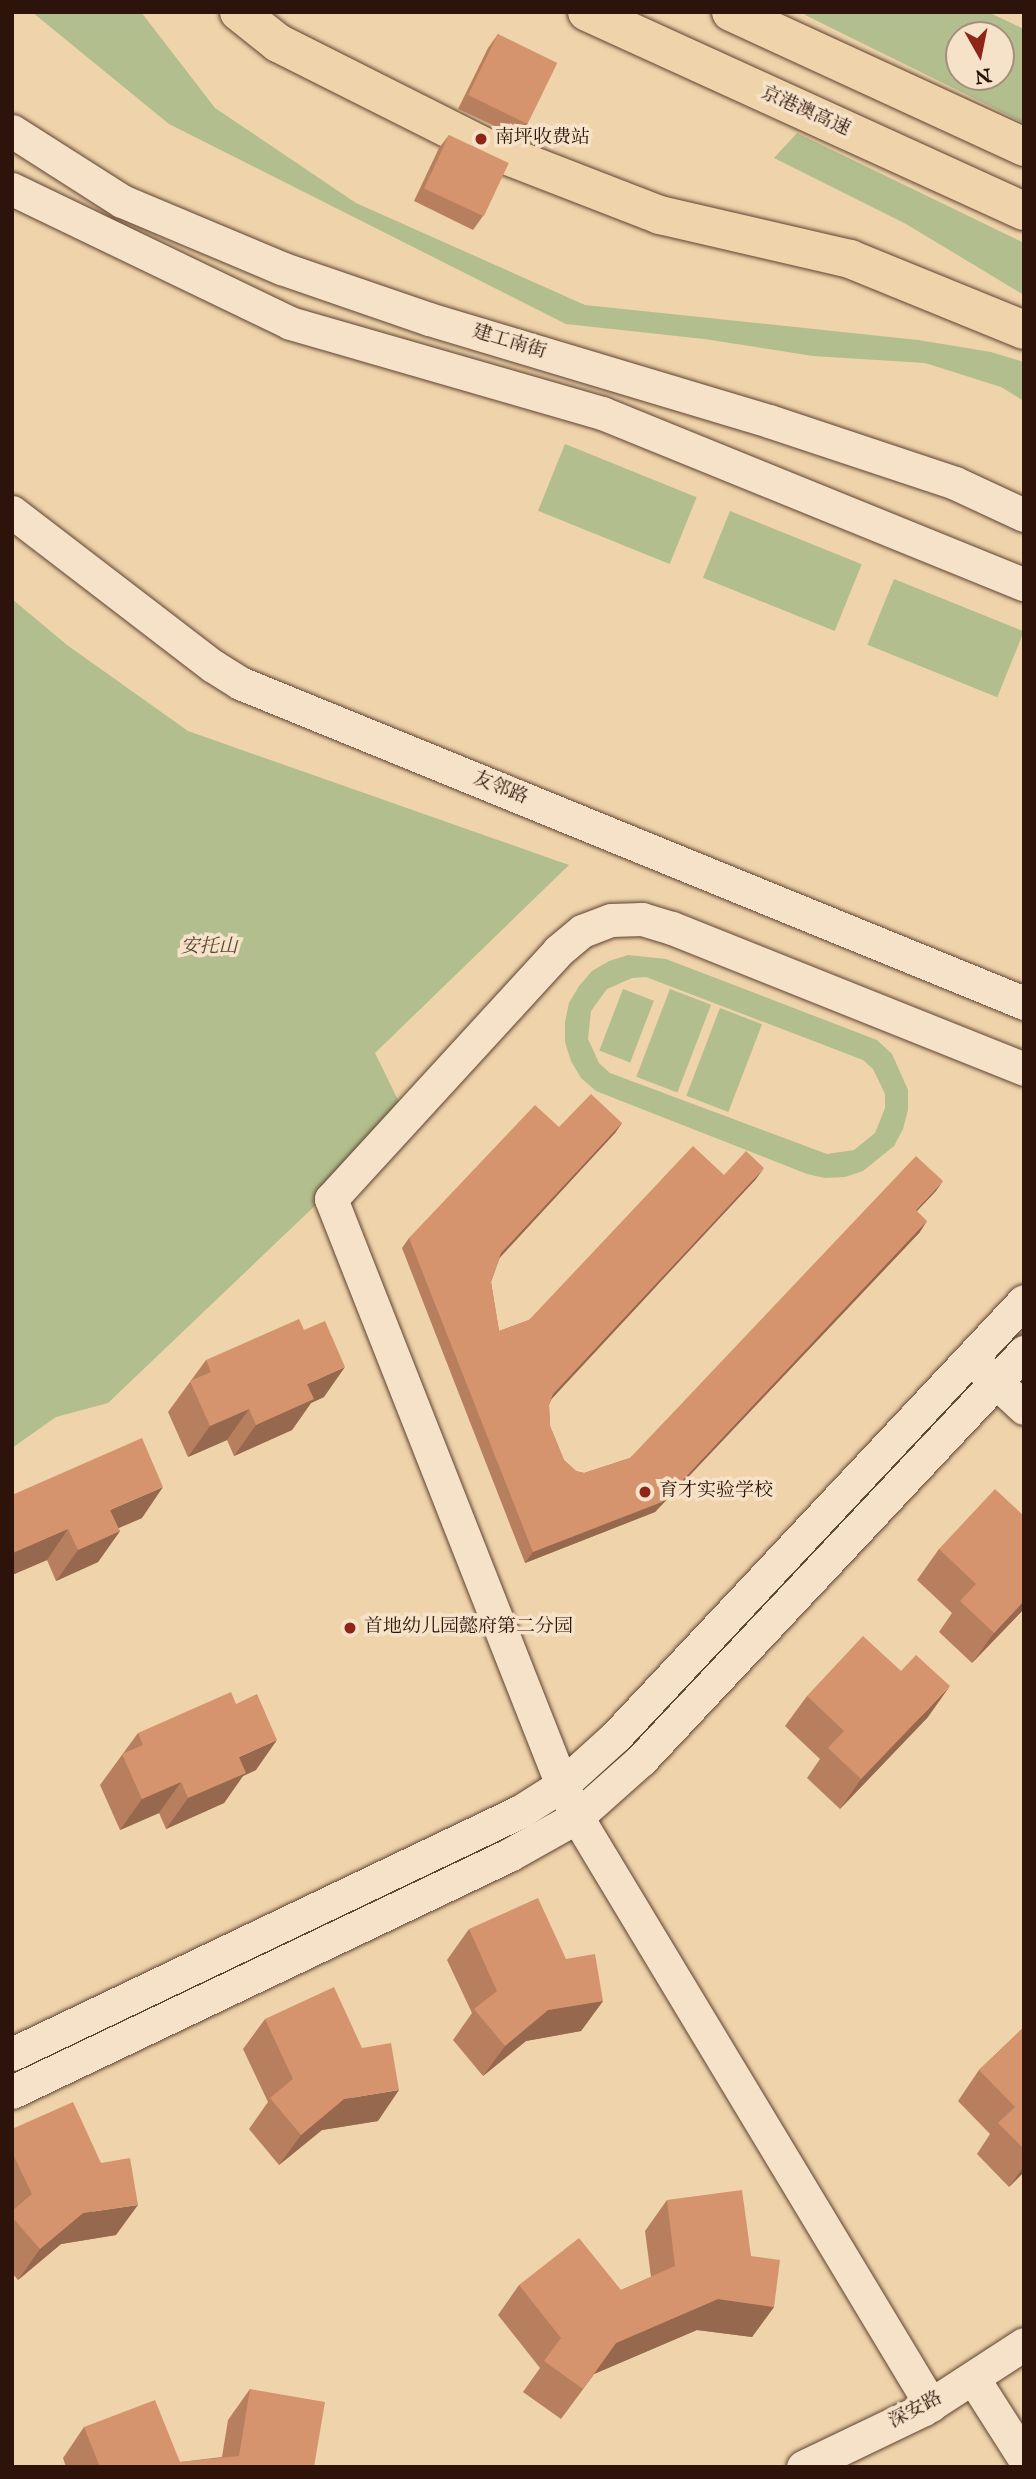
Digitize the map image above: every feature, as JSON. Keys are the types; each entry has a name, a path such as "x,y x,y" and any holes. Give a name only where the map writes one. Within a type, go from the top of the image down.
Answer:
{"highway":[{"path":"239,12 278,43 487,148 660,215 850,260 1024,330"},
{"name":"京港澳高速","path":"587,12 1024,211"},
{"path":"731,12 1024,147"}],"street":[{"name":"建工南街","path":"12,131 121,201 281,268 429,319 769,421 956,483 1024,515"},
{"path":"12,190 281,319 602,413 1024,584"},
{"name":"友邻路","path":"12,512 213,666 240,683 1024,1003"},
{"path":"931,2405 578,1817 562,1785 331,1199 558,951 582,931 611,920 642,919 672,928 1024,1069"},
{"path":"12,2054 521,1811 562,1785 602,1751 1024,1301"},
{"path":"12,2092 509,1855 578,1817 641,1760 1024,1352"},
{"path":"970,1358 1024,1408"},
{"name":"深安路","path":"803,2467 931,2405 1024,2344"},
{"path":"973,2378 1024,2458"}],"green space":[{"path":"32,12 141,12 215,108 356,203 585,305 918,340 991,352 1024,362 1024,401 1001,387 925,363 813,356 704,339 566,324 169,124"},
{"path":"807,12 988,12 1007,21 945,21 945,84 805,15"},
{"path":"1015,25 1024,29 1024,123 959,91 1015,91"},
{"path":"797,133 1024,243 1024,295 906,224 774,158"},
{"path":"565,444 697,497 670,564 538,511"},
{"path":"730,511 862,564 835,631 703,578"},
{"path":"894,579 1024,631 997,697 867,645"},
{"name":"安托山","path":"12,599 67,645 188,731 569,865 375,1053 399,1102 321,1200 108,1403 56,1417 12,1448"},
{"path":"628,955 666,959 877,1040 892,1054 908,1090 908,1110 903,1129 894,1146 863,1171 845,1177 825,1178 807,1174 596,1091 581,1078 571,1061 565,1042 565,1022 569,1003 579,986 592,971 609,961","holes":["646,977 863,1060 873,1069 885,1094 885,1108 875,1133 854,1150 827,1154 610,1073 599,1063 588,1039 591,1011 607,989 632,978"]},
{"path":"623,989 654,1001 630,1062 599,1051"},
{"path":"670,989 711,1005 677,1093 636,1077"},
{"path":"720,1008 762,1024 728,1112 686,1096"}],"building":[{"path":"498,34 557,63 528,124 468,95"},
{"path":"449,135 509,163 484,216 424,188"},
{"path":"591,1094 622,1123 501,1253 491,1282 499,1331 529,1320 693,1146 724,1175 746,1151 764,1168 553,1394 549,1405 550,1426 564,1460 576,1471 584,1473 630,1458 916,1156 943,1181 916,1210 927,1221 662,1502 533,1552 409,1238 535,1105 559,1127"},
{"path":"299,1319 304,1330 325,1321 345,1367 307,1384 314,1399 256,1425 249,1409 210,1426 190,1381 211,1372 206,1360"},
{"path":"142,1438 163,1487 110,1510 120,1531 78,1550 68,1529 15,1552 12,1547 12,1495"},
{"path":"995,1489 1024,1516 1024,1601 994,1633 960,1601 976,1584 939,1549"},
{"path":"863,1636 901,1671 916,1655 950,1686 861,1779 828,1748 844,1731 807,1696"},
{"path":"231,1692 236,1704 257,1694 277,1740 239,1757 246,1773 188,1798 181,1782 142,1799 122,1754 143,1745 138,1733"},
{"path":"538,1898 566,1959 595,1954 603,2001 548,2010 505,2046 474,2009 497,1991 469,1929"},
{"path":"334,1987 362,2048 391,2043 399,2090 344,2099 301,2135 270,2098 293,2079 265,2019"},
{"path":"1024,2027 1024,2149 998,2123 1015,2107 979,2070"},
{"path":"73,2102 101,2163 130,2158 138,2205 83,2213 40,2249 12,2217 12,2211 32,2194 12,2152 12,2129"},
{"path":"742,2190 751,2256 780,2260 774,2307 718,2299 616,2343 583,2389 544,2361 561,2338 519,2285 579,2238 621,2290 675,2266 667,2200"},
{"path":"250,2389 325,2402 314,2467 100,2467 84,2427 155,2400 180,2462 239,2456"}],"place":[{"name":"南坪收费站","path":"481,139"},
{"name":"育才实验学校","path":"645,1492"},
{"name":"首地幼儿园懿府第二分园","path":"350,1628"}]}
